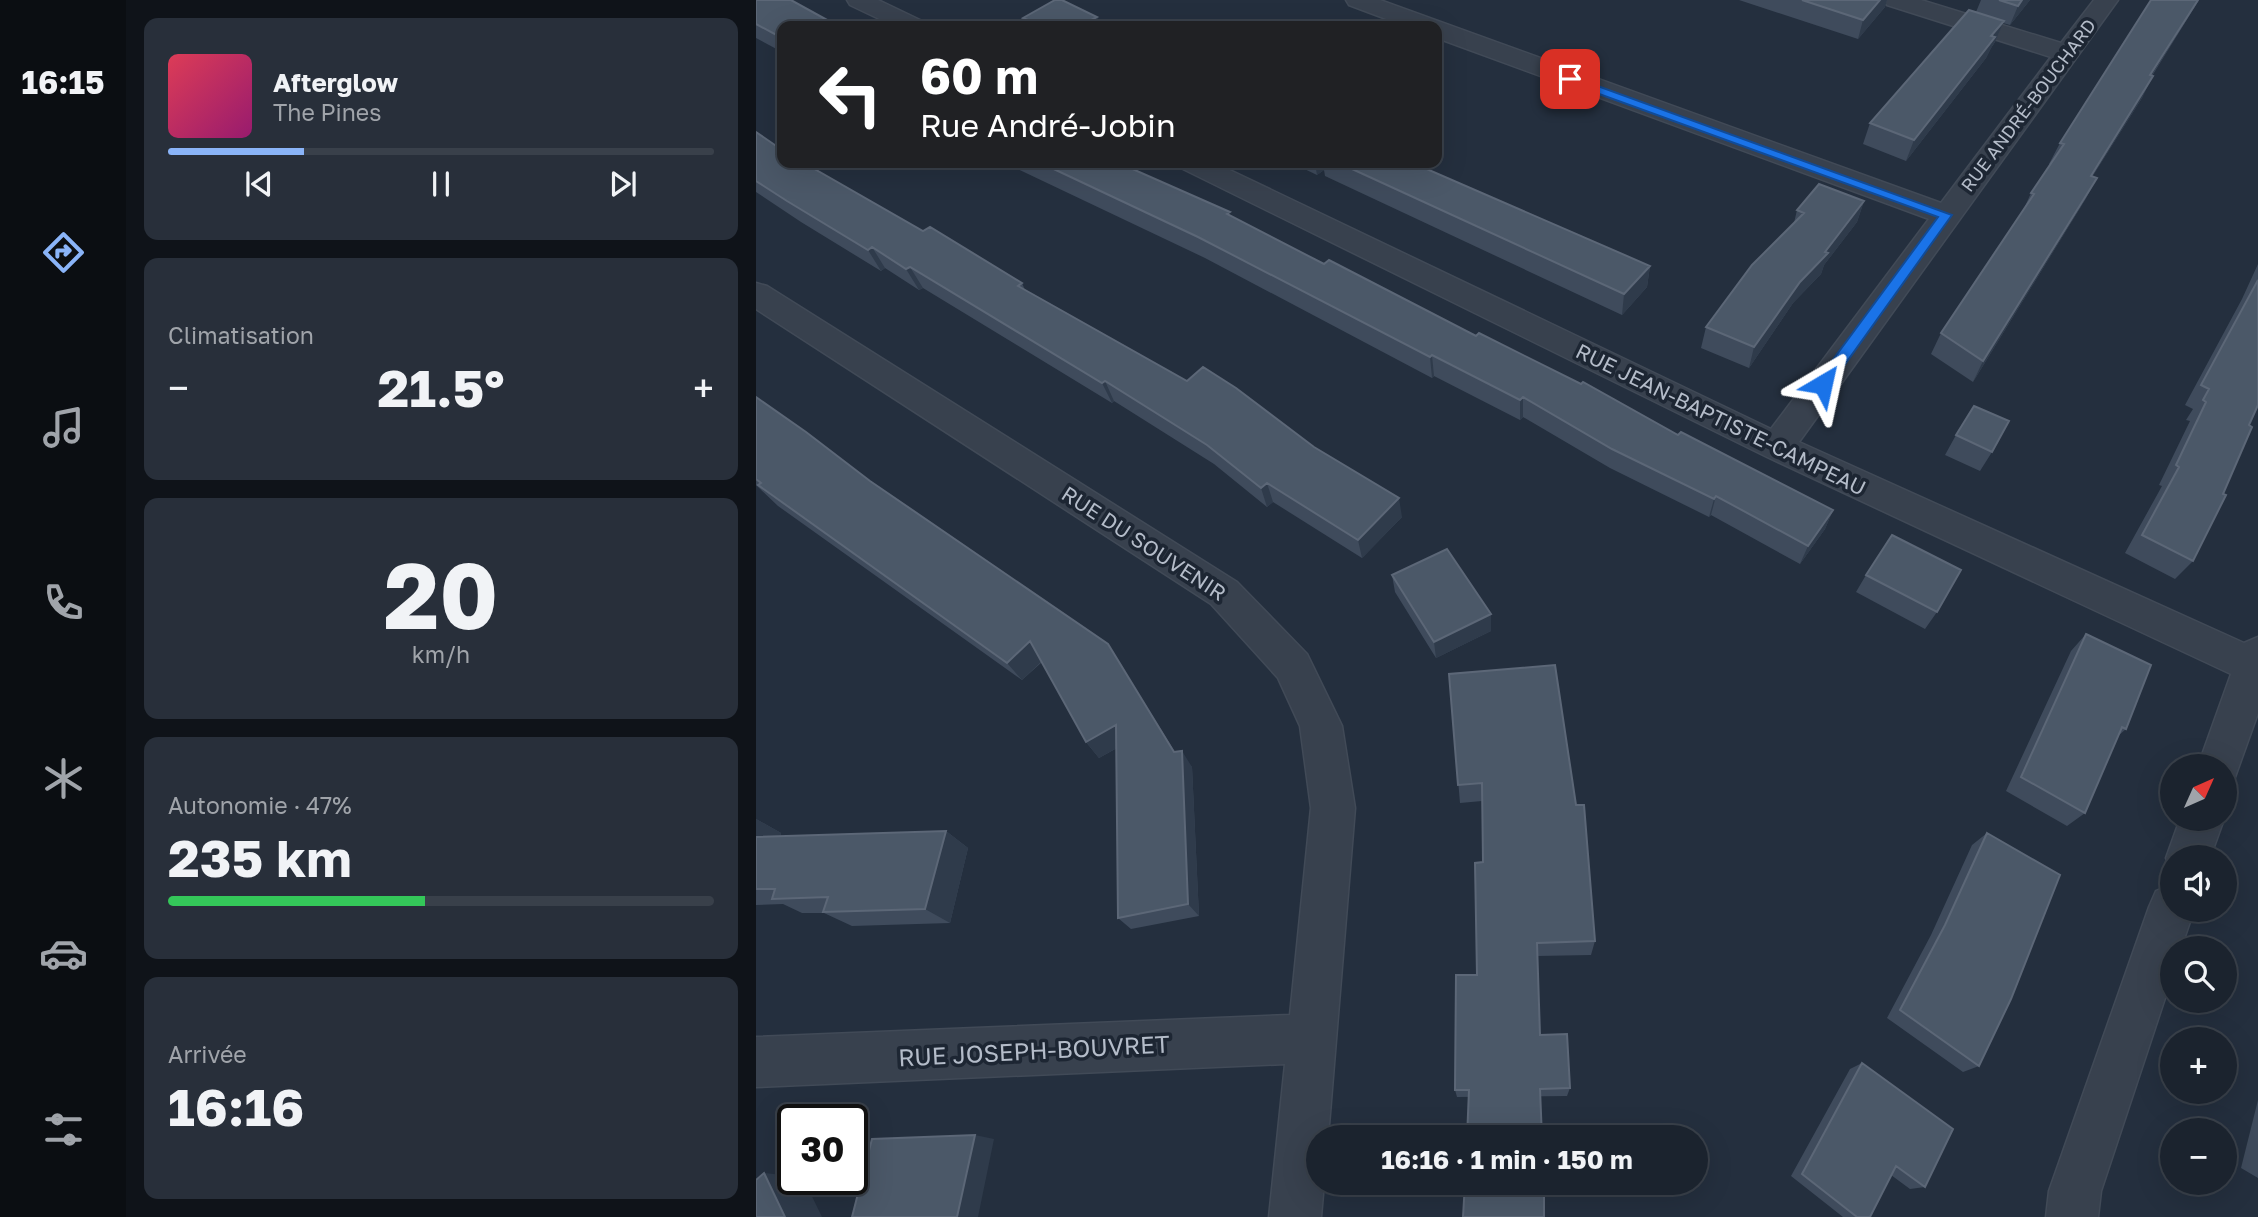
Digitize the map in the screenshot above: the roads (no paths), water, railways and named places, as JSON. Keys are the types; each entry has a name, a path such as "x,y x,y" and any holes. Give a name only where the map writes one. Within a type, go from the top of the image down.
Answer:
{"street":[{"path":"859,0 903,21"},
{"path":"1358,0 1414,21"},
{"path":"1896,0 2066,53"},
{"name":"RUE ANDRÉ-BOUCHARD","path":"1777,447 2106,0"},
{"path":"1442,32 1946,215"},
{"name":"RUE JEAN-BAPTISTE-CAMPEAU","path":"1203,168 1777,447 2256,660"},
{"name":"RUE DU SOUVENIR","path":"756,294 1224,593 1293,666 1321,726 1333,808 1295,1217"},
{"path":"2224,754 2256,660"},
{"path":"2072,1217 2075,1191 2167,922"},
{"name":"RUE JOSEPH-BOUVRET","path":"756,1062 1312,1038"}]}
